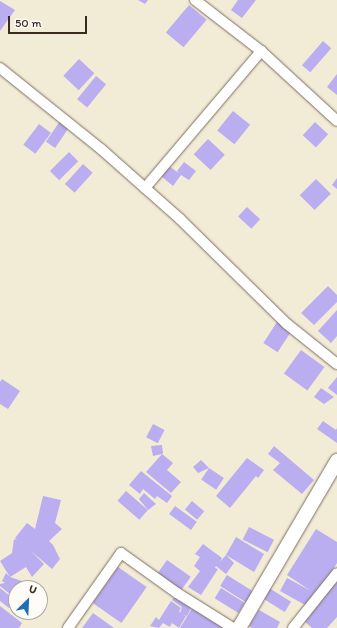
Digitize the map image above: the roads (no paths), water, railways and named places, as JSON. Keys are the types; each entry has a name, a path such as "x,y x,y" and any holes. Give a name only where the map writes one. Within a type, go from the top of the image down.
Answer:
{"main road":[{"path":"239,628 337,461"}],"street":[{"path":"195,0 261,51 337,121"},
{"path":"144,188 261,51"},
{"path":"0,68 66,120 144,188 180,220 287,324 337,364"},
{"path":"68,628 121,553 178,593 233,628"},
{"path":"293,628 337,573"}]}
